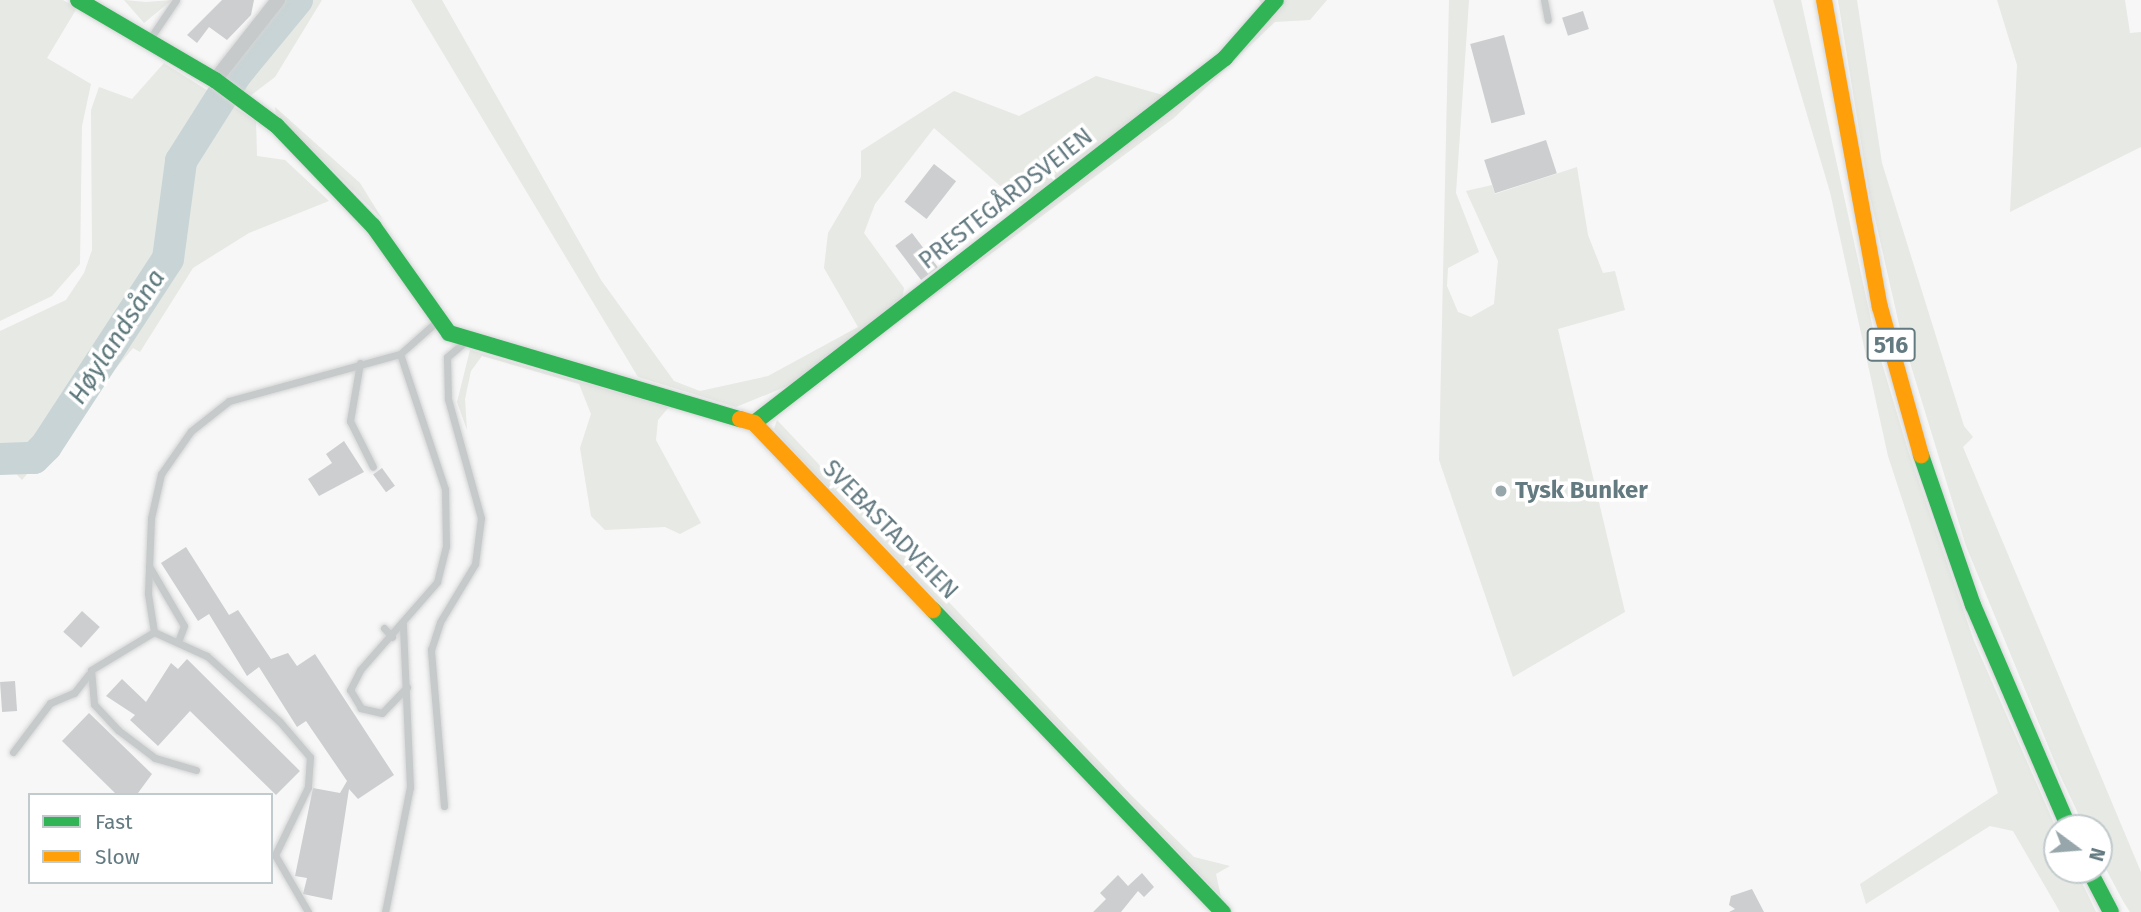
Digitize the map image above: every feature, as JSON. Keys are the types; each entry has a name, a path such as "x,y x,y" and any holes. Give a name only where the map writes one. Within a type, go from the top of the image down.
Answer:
{"street":[{"path":"78,0 242,97 373,226 436,323 467,340 754,423"},
{"path":"217,81 278,0"},
{"name":"PRESTEGÅRDSVEIEN","path":"754,423 1225,58 1276,0"},
{"name":"516","path":"1824,0 1880,307 1923,462 1973,605 2063,814"},
{"name":"SVEBASTADVEIEN","path":"754,423 1223,912"},
{"path":"2096,884 2111,912"}],"lane":[{"path":"149,40 176,0"},
{"path":"1544,0 1548,20"},
{"path":"154,632 149,565 161,474 191,431 229,401 400,354 436,323"},
{"path":"444,806 431,650 440,622 475,564 481,518 448,399 447,357 467,340"},
{"path":"400,354 445,489 446,546 436,582 377,652 350,690 361,708 382,713 407,687"},
{"path":"360,363 350,421 373,467"},
{"path":"149,565 184,626 178,642"},
{"path":"385,912 410,787 403,624"},
{"path":"384,628 392,636"},
{"path":"154,632 207,656 310,757 309,787 275,855 309,912"},
{"path":"13,752 50,703 74,693 91,670 154,632"},
{"path":"91,670 94,704 118,730 155,758 196,770"}],"shaded area":[{"path":"0,0 63,0 77,8 47,58 91,84 82,126 80,264 52,296 0,321"},
{"path":"124,0 146,2 172,0 144,23"},
{"path":"288,0 322,0 275,77 250,96 232,84"},
{"path":"411,0 442,0 601,280 674,381 700,391 768,376 858,327 824,268 828,233 861,177 861,151 954,91 1019,116 1096,76 1166,96 1023,206 934,128 875,204 864,233 904,288 902,300 795,383 736,407 638,377"},
{"path":"1259,0 1327,0 1310,20 1275,22 1174,118 783,408 1270,15"},
{"path":"1449,0 1469,0 1456,193 1479,252 1448,268 1447,286 1458,312 1471,317 1494,304 1498,261 1466,191 1492,185 1495,194 1577,167 1588,235 1603,273 1615,271 1625,310 1558,329 1625,612 1513,677 1439,460"},
{"path":"1773,0 1801,0 1877,347 1909,453 1974,641 2050,814 2043,814 2043,883 2013,831 1990,826 1866,904 1860,884 1998,793 1888,456 1830,192"},
{"path":"1838,0 1857,0 1882,163 1964,426 1973,437 1963,447 2141,872 2141,912 2130,912 2113,882 2113,814 2078,814 1966,546 1901,333 1869,192"},
{"path":"1997,0 2125,0 2130,33 2141,32 2141,147 2010,212 2017,65"},
{"path":"164,63 256,121 257,156 285,160 329,201 249,233 193,268 140,352 133,348 22,480 0,457 0,331 66,300 84,273 92,250 91,110 99,87 132,99"},
{"path":"275,107 360,183 383,220 276,114"},
{"path":"470,350 669,407 658,420 656,440 701,523 680,534 665,527 605,530 591,516 580,448 591,414 579,384 482,356 471,371 465,399 467,430 457,402"},
{"path":"777,420 1132,796 1194,857 1230,866 1216,874 1221,897 785,442 774,429"},
{"path":"2044,884 2083,884 2096,912 2060,912"}],"building":[{"path":"222,0 254,0 251,15 227,40 209,27 197,43 187,35"},
{"path":"1583,11 1589,29 1568,36 1562,18"},
{"path":"1504,35 1525,114 1491,123 1470,44"},
{"path":"1546,140 1557,173 1495,193 1484,160"},
{"path":"934,164 956,181 927,219 904,202"},
{"path":"912,233 938,267 921,280 895,246"},
{"path":"344,441 364,472 319,496 308,479 332,463 326,454"},
{"path":"382,468 395,486 386,492 373,474"},
{"path":"186,547 229,615 238,610 271,659 288,653 297,666 315,654 394,775 358,799 349,789 332,900 303,894 307,878 295,876 313,788 340,793 347,781 306,721 297,727 259,667 247,676 209,614 198,621 161,563"},
{"path":"82,611 100,627 81,648 63,632"},
{"path":"187,659 300,771 276,795 190,711 158,746 130,720 135,715 106,696 122,679 146,702 171,663 178,669"},
{"path":"15,681 17,711 2,712 0,682"},
{"path":"89,713 152,774 138,793 115,793 62,741"},
{"path":"1142,873 1154,887 1144,897 1138,891 1121,912 1093,912 1106,899 1100,893 1118,875 1128,886"},
{"path":"1752,889 1764,912 1729,912 1735,909 1729,905 1731,896"}],"waterway":[{"name":"Høylandsåna","path":"0,459 34,458 46,446 168,259 181,161 236,74 297,0"}],"traffic: fast":[{"path":"78,0 215,80 277,126 373,226 449,333 740,419"},
{"path":"754,423 1225,58 1276,0"},
{"path":"1921,455 1973,605 2063,814"},
{"path":"933,610 1223,912"},
{"path":"2096,884 2111,912"}],"traffic: slow":[{"path":"1824,0 1880,307 1921,455"},
{"path":"740,419 754,423 933,610"}],"place":[{"name":"Tysk Bunker","path":"1501,491"}]}
